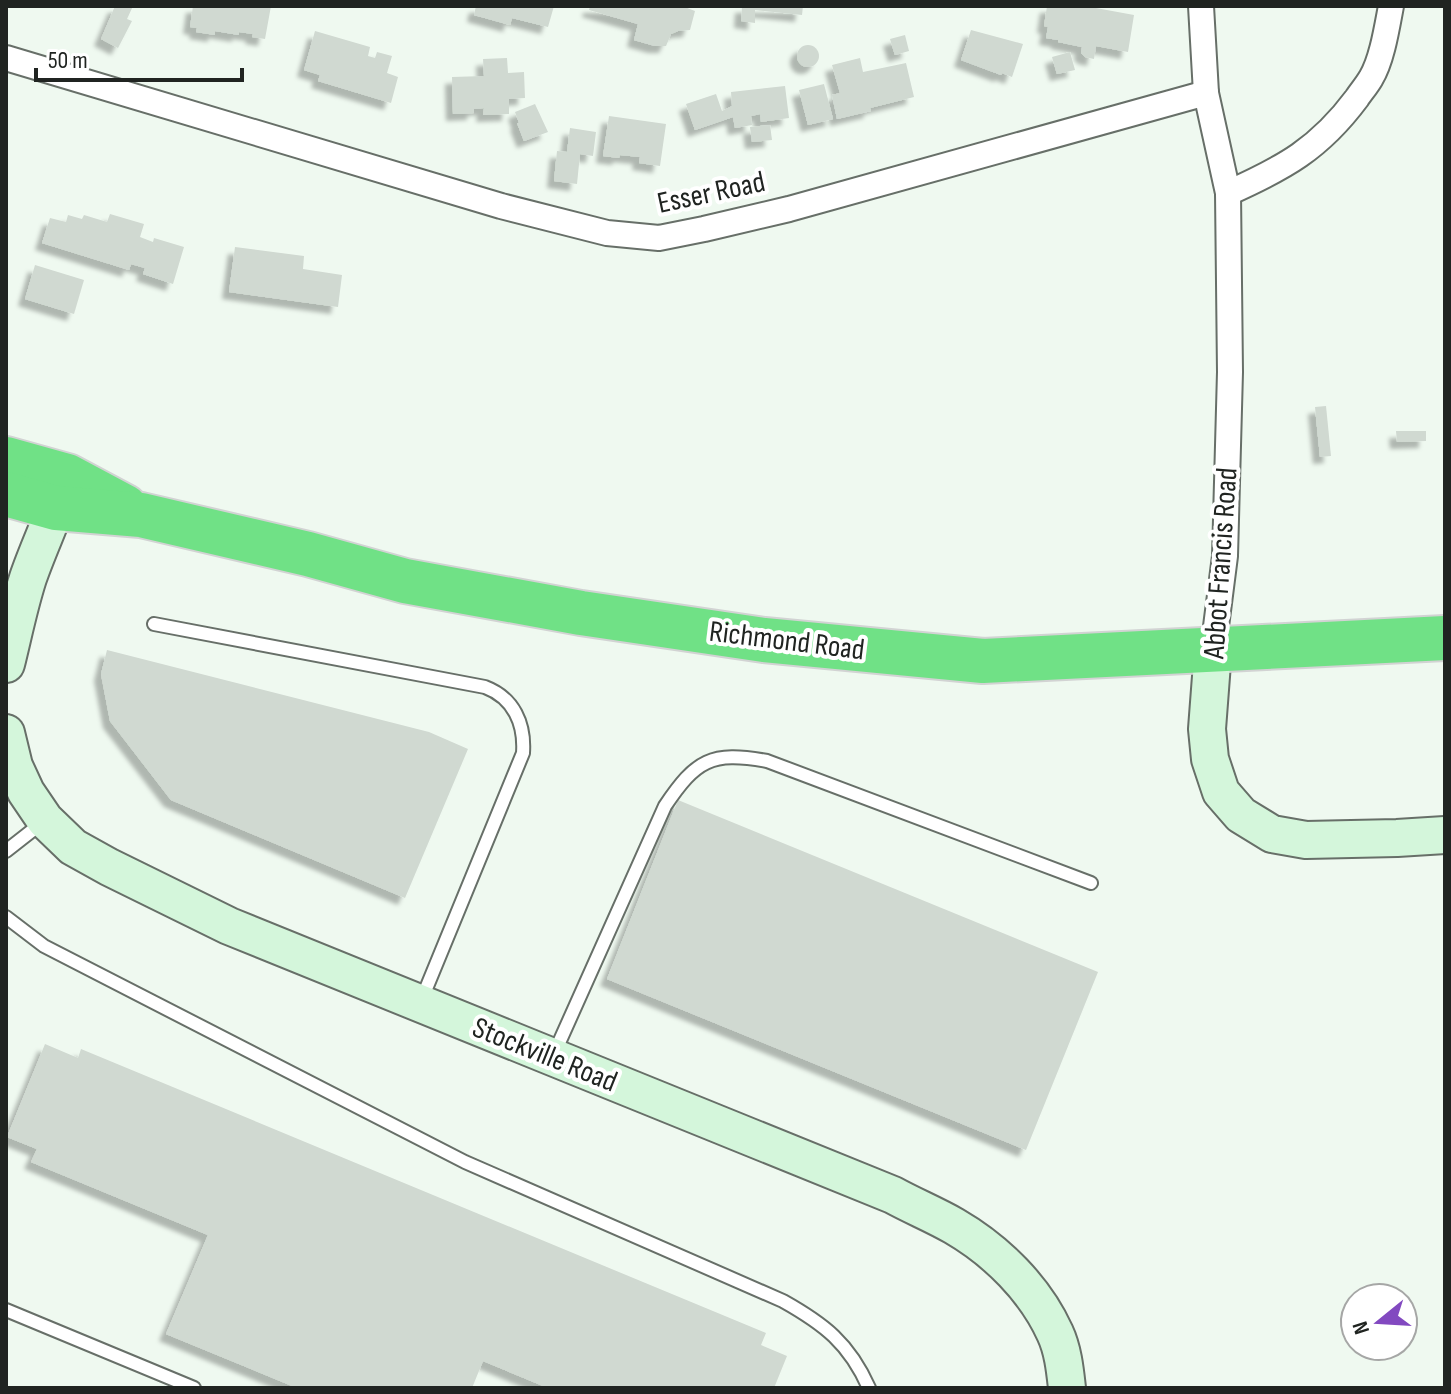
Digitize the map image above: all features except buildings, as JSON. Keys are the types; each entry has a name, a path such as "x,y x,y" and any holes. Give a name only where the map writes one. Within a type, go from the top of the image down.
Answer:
{"highway":[{"name":"Richmond Road","path":"6,459 62,492 141,515 308,554 405,581 581,613 764,640 983,661 1445,638"},
{"name":"Richmond Road","path":"6,494 62,492"}],"street":[{"path":"1201,6 1206,93"},
{"path":"1228,193 1269,175 1313,147 1342,118 1373,76 1391,6"},
{"name":"Esser Road","path":"6,58 501,206 607,233 659,238 789,209 1206,93"},
{"name":"Abbot Francis Road","path":"1206,93 1228,193 1230,372 1225,556 1207,729 1210,759 1221,792 1241,815 1272,834 1306,840 1445,835"},
{"path":"6,664 27,583 62,492"},
{"name":"Stockville Road","path":"6,733 14,766 26,792 45,820 73,847 109,867 229,926 893,1195 956,1227 1016,1275 1039,1303 1057,1336 1067,1388"}],"lane":[{"path":"154,624 485,687 496,691 508,702 522,726 523,753 419,1004"},
{"path":"552,1057 665,806 681,781 708,761 726,756 767,761 1091,883"},
{"path":"6,851 45,820"},
{"path":"6,917 44,946 465,1162 783,1301 813,1318 835,1336 852,1355 869,1388"},
{"path":"6,1310 194,1388"}]}
